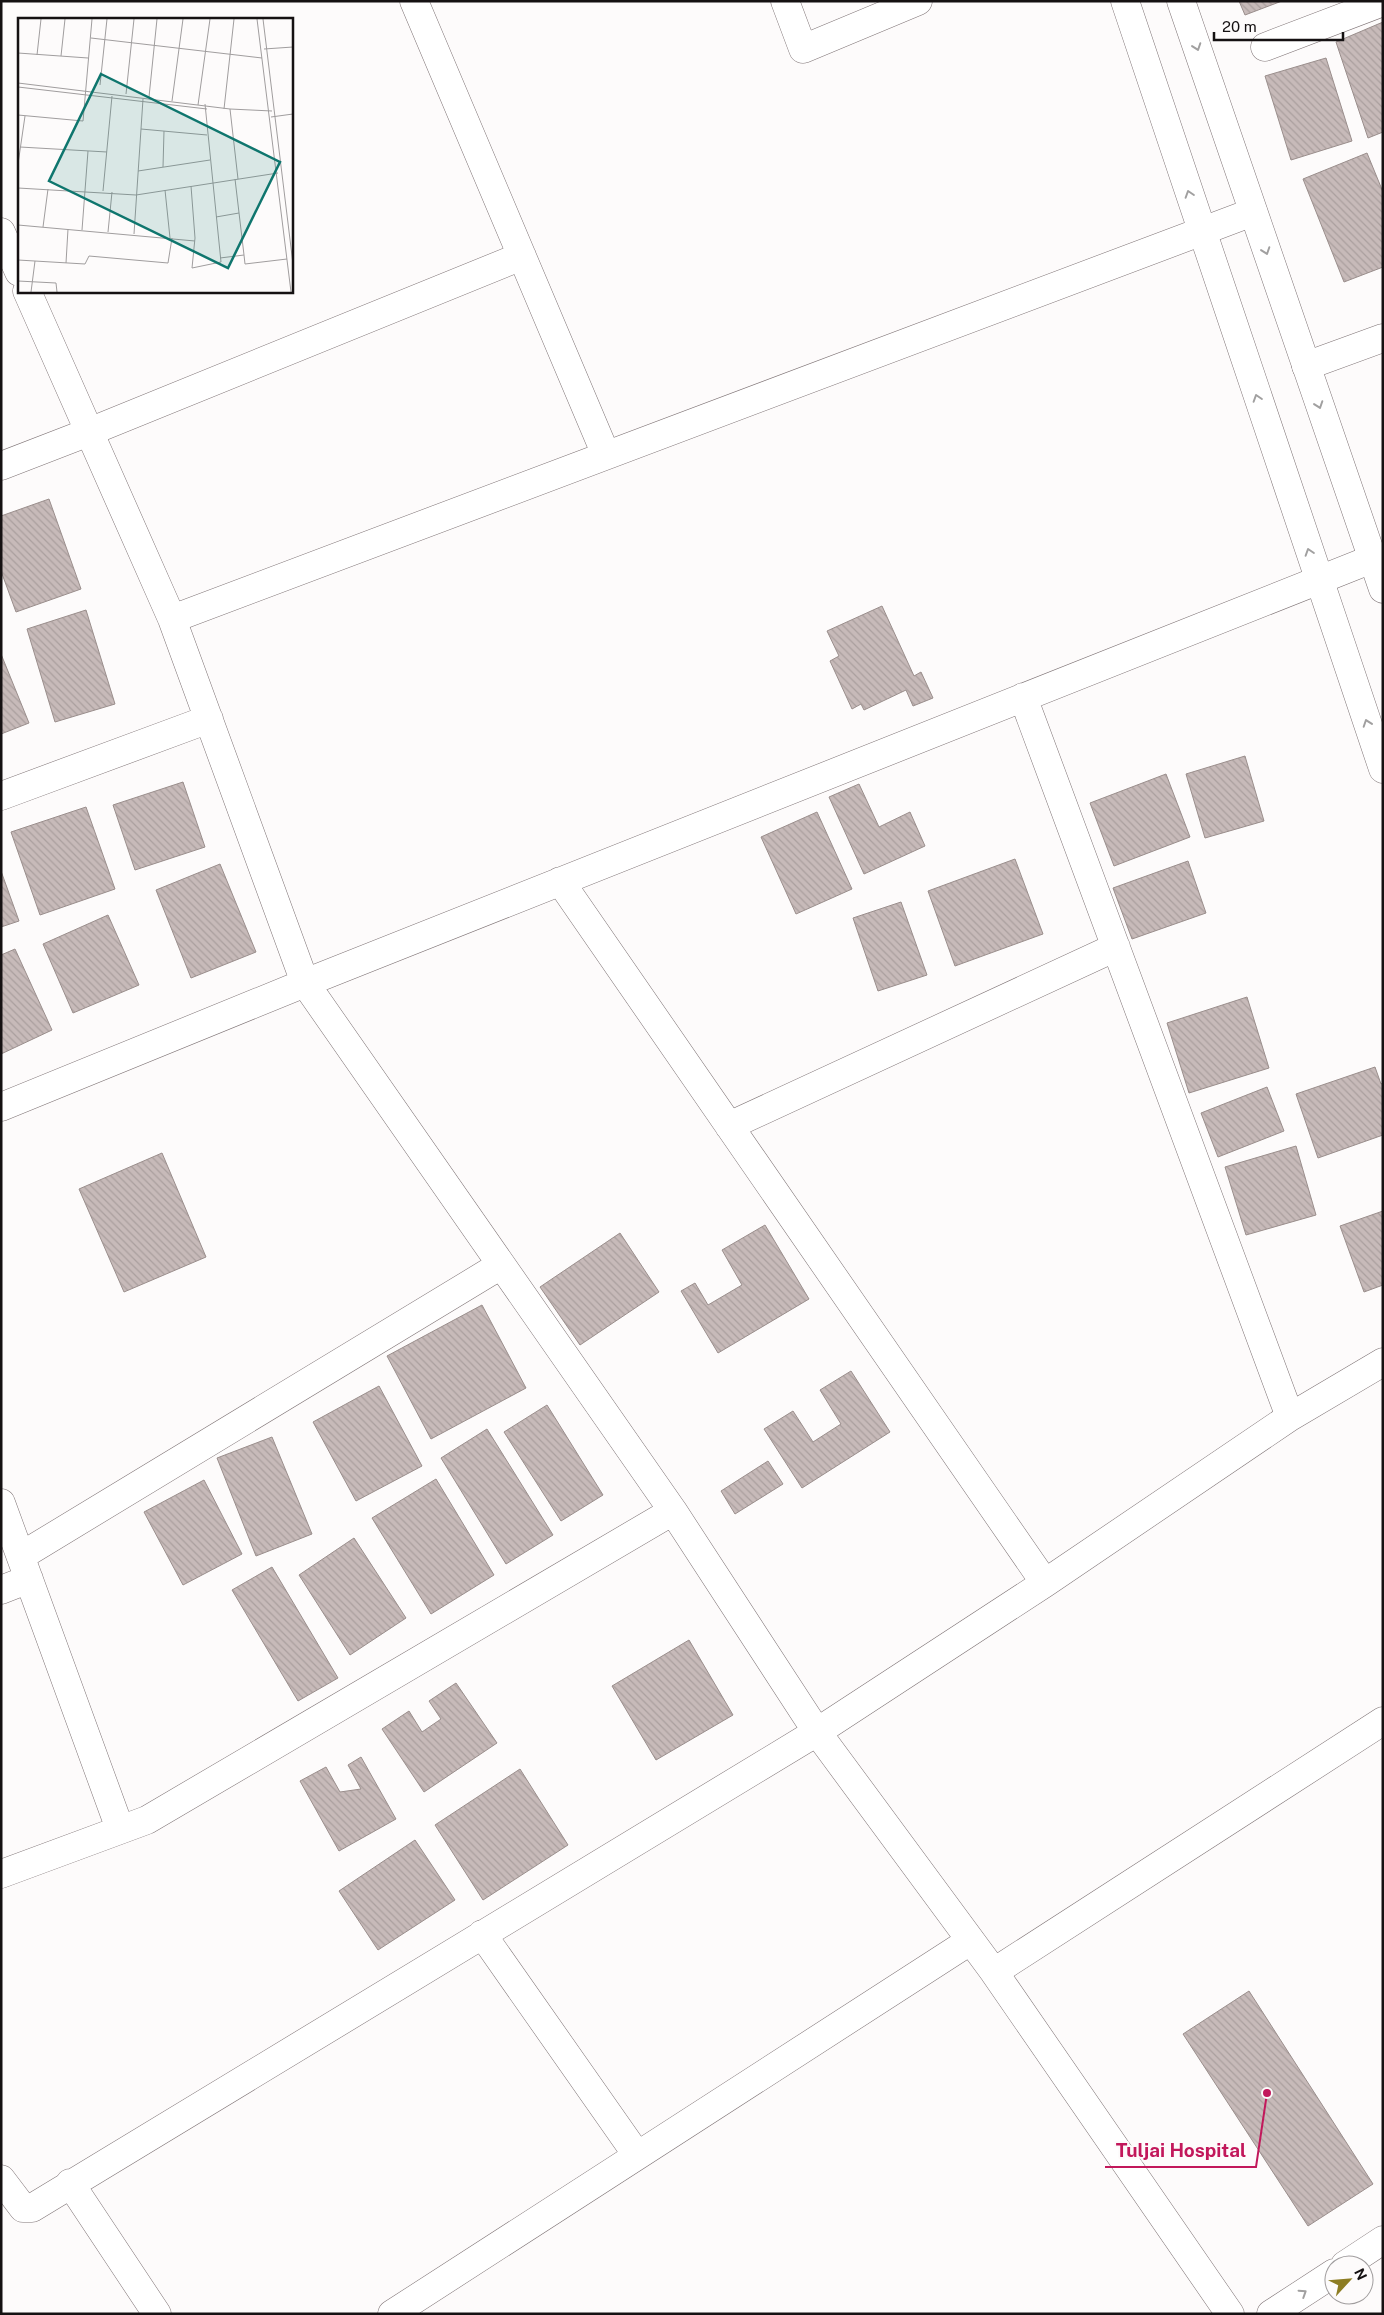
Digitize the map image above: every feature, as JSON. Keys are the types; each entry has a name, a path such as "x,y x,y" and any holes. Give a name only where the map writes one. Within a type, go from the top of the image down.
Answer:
{"street":[{"path":"414,1 606,455"},
{"path":"785,1 803,49 918,1"},
{"path":"1125,1 1383,769"},
{"path":"1181,1 1383,589"},
{"path":"1265,47 1383,2"},
{"path":"172,619 1253,212"},
{"path":"1,232 18,270"},
{"path":"1,466 90,432 522,256"},
{"path":"27,292 172,619 305,983 672,1511 817,1732 994,1972 1230,2314"},
{"path":"1306,366 1383,338"},
{"path":"1,1108 305,983 1372,559"},
{"path":"1023,697 1290,1417"},
{"path":"1,796 209,719"},
{"path":"560,881 1045,1582"},
{"path":"729,1126 1116,947"},
{"path":"1,1590 25,1567 501,1266"},
{"path":"1,2179 23,2208 32,2208 70,2183 817,1732 1045,1582 1290,1417 1383,1362"},
{"path":"1,1503 120,1829"},
{"path":"1,1874 147,1820 672,1511"},
{"path":"994,1972 1383,1721"},
{"path":"482,1934 637,2156"},
{"path":"392,2314 970,1941"},
{"path":"70,2183 158,2314"},
{"path":"1361,2255 1383,2240"},
{"path":"1271,2314 1324,2279"}],"building":[{"path":"1239,1 1282,1 1245,15"},
{"path":"1383,22 1383,132 1368,138 1336,42"},
{"path":"1326,58 1352,141 1291,160 1265,76"},
{"path":"1367,153 1383,192 1383,267 1344,282 1303,179"},
{"path":"49,499 81,589 16,612 1,571 1,516"},
{"path":"882,606 914,676 921,672 933,698 913,706 906,690 864,710 861,704 852,709 830,661 839,656 827,631"},
{"path":"86,610 115,704 55,722 27,629"},
{"path":"1,654 29,723 1,734"},
{"path":"1245,756 1264,821 1205,838 1186,774"},
{"path":"1166,774 1190,837 1114,866 1090,803"},
{"path":"183,782 205,847 135,870 113,805"},
{"path":"859,784 879,827 910,812 925,846 864,874 829,797"},
{"path":"86,807 115,889 40,915 11,832"},
{"path":"817,812 852,889 796,914 761,837"},
{"path":"1015,859 1043,934 955,966 928,891"},
{"path":"1188,861 1206,913 1132,939 1113,888"},
{"path":"220,864 256,952 191,978 156,890"},
{"path":"1,871 19,921 1,927"},
{"path":"901,902 927,975 878,991 853,918"},
{"path":"108,915 139,985 73,1013 43,944"},
{"path":"15,949 52,1030 1,1054 1,955"},
{"path":"1247,997 1269,1068 1189,1093 1167,1023"},
{"path":"1375,1067 1381,1084 1383,1083 1383,1135 1318,1158 1296,1094"},
{"path":"1267,1087 1284,1131 1218,1157 1201,1113"},
{"path":"1296,1146 1316,1215 1246,1235 1225,1167"},
{"path":"162,1153 206,1257 124,1292 79,1189"},
{"path":"1383,1211 1383,1285 1364,1292 1340,1226"},
{"path":"765,1225 809,1299 718,1353 681,1291 695,1283 708,1305 742,1285 722,1250"},
{"path":"620,1233 659,1292 580,1345 540,1287"},
{"path":"482,1305 526,1388 431,1439 387,1356"},
{"path":"851,1371 890,1432 802,1488 764,1429 793,1411 813,1442 841,1424 820,1390"},
{"path":"379,1386 422,1466 356,1501 313,1422"},
{"path":"547,1405 603,1495 561,1521 504,1432"},
{"path":"487,1429 553,1535 506,1564 441,1458"},
{"path":"272,1437 312,1534 256,1556 217,1458"},
{"path":"768,1461 783,1484 735,1514 721,1491"},
{"path":"436,1479 494,1575 431,1614 372,1518"},
{"path":"204,1480 242,1554 183,1585 144,1512"},
{"path":"354,1538 406,1618 350,1655 299,1575"},
{"path":"272,1567 338,1678 298,1701 232,1590"},
{"path":"689,1640 733,1715 656,1760 612,1686"},
{"path":"456,1683 497,1743 424,1792 382,1729 409,1711 422,1732 441,1719 429,1701"},
{"path":"361,1757 396,1819 339,1851 300,1781 326,1767 340,1792 361,1789 348,1765"},
{"path":"520,1769 568,1845 483,1900 435,1825"},
{"path":"415,1840 455,1900 378,1950 339,1891"},
{"path":"1249,1991 1373,2184 1308,2226 1183,2034"}],"place":[{"name":"Tuljai Hospital","path":"1267,2093"}]}
